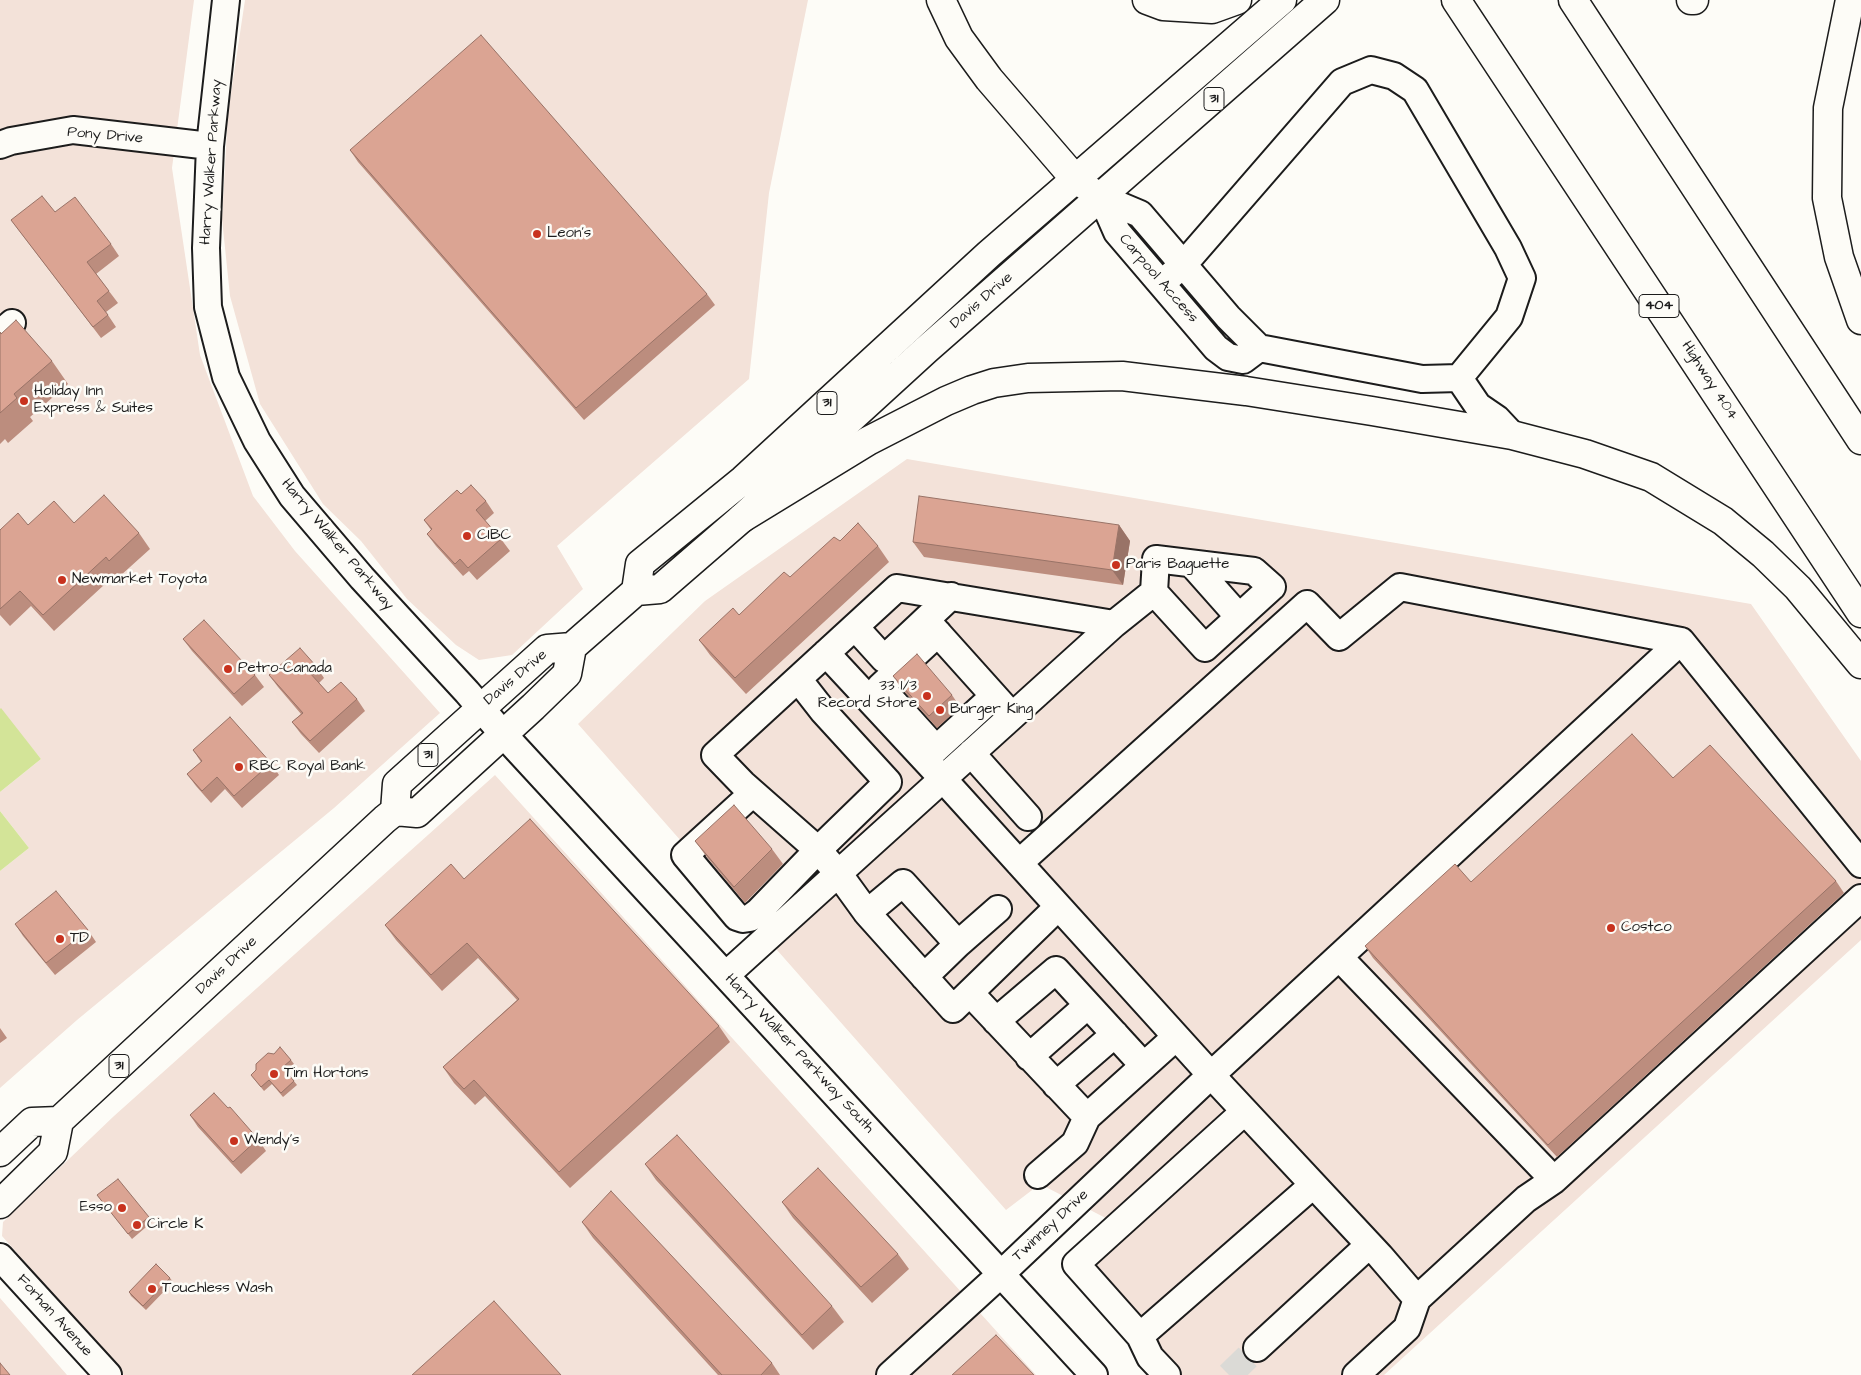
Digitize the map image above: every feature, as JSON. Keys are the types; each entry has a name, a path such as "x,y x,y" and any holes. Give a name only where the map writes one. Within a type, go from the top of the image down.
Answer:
{"main road":[{"path":"941,0 959,38 989,80 1076,180"},
{"path":"1147,0 1163,6 1212,9 1237,0"},
{"name":"Davis Drive","path":"1282,0 990,254 743,480 640,564 636,592 660,589 742,518 927,349 1102,198 1326,0"},
{"name":"Highway 404","path":"1456,0 1861,613"},
{"path":"1574,0 1861,440"},
{"path":"1850,0 1828,108 1827,198 1839,257 1861,320"},
{"path":"742,518 868,441 946,401 994,383 1012,380 1122,376 1246,391 1512,436 1585,454 1651,477 1723,521 1763,554 1798,588 1861,664"},
{"path":"572,647 636,592"},
{"name":"Davis Drive","path":"59,1121 395,811 397,784 547,649 572,647 567,674 503,734 417,813 395,811"},
{"path":"0,1152 32,1122 59,1121 53,1152 0,1204"}],"street":[{"name":"Harry Walker Parkway","path":"226,0 210,146 206,248 208,308 226,377 257,441 292,496 362,578 503,734"},
{"path":"1162,283 1184,264 1342,82 1371,70 1394,76 1415,90 1508,248 1522,278 1509,317 1459,378 1422,379 1259,348"},
{"name":"Pony Drive","path":"0,145 11,141 73,130 210,146"},
{"path":"1076,180 1102,198"},
{"name":"Carpool Access","path":"1102,198 1140,214 1228,317 1259,348 1243,360 1228,357 1216,348 1117,232 1102,198"},
{"path":"1459,378 1478,406 1497,419 1512,436"},
{"path":"1156,559 1254,571 1272,587 1205,648 1154,592 1156,559"},
{"path":"1192,564 1238,617"},
{"path":"1058,907 953,1010 867,913 838,873 818,850 753,793 715,755 897,588 1114,624"},
{"path":"1019,863 1307,604 1339,637 1400,588 1681,641 1861,864"},
{"path":"726,975 1114,624 1154,592"},
{"path":"951,596 932,626 880,687 936,749 994,696"},
{"path":"932,626 1012,716"},
{"path":"855,627 884,658 932,626"},
{"name":"Twinney Drive","path":"890,1375 1001,1274 1211,1075 1681,641"},
{"path":"826,654 1417,1299"},
{"path":"753,793 685,856 737,917 743,920 750,918 888,782 823,711 798,679"},
{"name":"Harry Walker Parkway South","path":"503,734 1094,1375"},
{"path":"971,753 1028,818"},
{"path":"867,913 903,883 958,944"},
{"path":"1356,1375 1407,1328 1417,1299 1526,1199 1554,1180 1861,898"},
{"path":"924,977 998,909"},
{"path":"1339,957 1554,1180"},
{"path":"996,1021 1056,970 1144,1066"},
{"path":"970,993 1087,1117"},
{"path":"1030,1057 1088,1005"},
{"path":"1056,1085 1114,1034"},
{"path":"1038,1175 1074,1143 1087,1117 1176,1038"},
{"path":"1167,1375 1150,1357 1140,1336 1076,1264 1244,1112"},
{"path":"1140,1336 1313,1185"},
{"path":"1257,1348 1369,1245"},
{"name":"Forhan Avenue","path":"0,1257 108,1375"}],"shaded area":[{"path":"0,0 194,0 172,168 200,355 253,496 295,551 440,713 334,808 77,1020 0,1088 0,871 29,848 0,811 0,792 41,759 0,709"},
{"path":"245,0 808,0 769,193 749,379 557,546 583,589 512,655 479,660 456,645 407,599 361,541 323,504 260,404 230,296 222,219 228,113"},
{"path":"907,459 1751,604 1861,761 1861,940 1384,1375 1160,1375 1072,1279 1121,1226 1040,1184 1006,1210 578,724 705,601"},
{"path":"495,775 1036,1375 124,1375 2,1236 3,1222 114,1116"},
{"path":"0,1298 67,1375 0,1375"}],"green space":[{"path":"0,709 41,759 0,792"},
{"path":"0,811 29,848 0,871"}],"building":[{"name":"Leon's","path":"481,35 707,294 576,408 350,150"},
{"path":"42,196 55,212 75,197 111,244 87,262 109,291 97,301 108,315 93,327 11,220"},
{"path":"16,320 52,361 14,394 17,398 0,413 0,332 1,334"},
{"name":"CIBC","path":"471,485 486,501 476,510 501,539 468,568 460,559 455,564 427,534 432,529 424,520 457,490 461,494"},
{"path":"104,495 139,533 109,561 106,557 43,615 20,591 0,609 0,530 18,513 28,525 54,501 74,523"},
{"path":"919,496 1119,525 1112,570 913,542"},
{"path":"858,523 878,546 735,678 699,640 733,608 739,615 784,572 790,577 834,537 840,541"},
{"name":"Petro-Canada","path":"204,620 255,675 234,694 183,639"},
{"path":"300,648 316,666 309,672 328,693 341,682 357,699 310,741 292,722 303,713 269,675"},
{"path":"917,654 952,695 929,716 893,676"},
{"name":"RBC Royal Bank","path":"230,717 271,763 234,796 217,777 202,791 187,774 202,761 193,750"},
{"name":"Costco","path":"1632,734 1673,778 1710,745 1836,881 1548,1145 1365,946 1455,864 1471,882"},
{"path":"734,805 772,849 734,887 695,841"},
{"path":"530,819 719,1026 559,1172 474,1080 464,1089 443,1067 519,999 467,943 431,975 385,925 451,864 464,879"},
{"name":"TD","path":"56,891 88,930 46,963 15,924"},
{"name":"Tim Hortons","path":"280,1047 291,1060 283,1067 294,1081 281,1093 269,1080 261,1087 251,1075 256,1070 256,1064 268,1053 274,1054"},
{"name":"Wendy's","path":"214,1093 228,1108 230,1107 258,1139 233,1162 190,1115"},
{"path":"677,1135 832,1306 802,1335 645,1164"},
{"path":"818,1168 898,1254 861,1287 782,1202"},
{"path":"118,1179 149,1217 128,1234 97,1195"},
{"path":"611,1191 772,1363 761,1375 722,1375 582,1222"},
{"name":"Touchless Wash","path":"156,1264 170,1278 143,1306 129,1292"},
{"path":"494,1301 561,1375 412,1375"},
{"path":"996,1335 1034,1375 952,1375"},
{"path":"0,1363 10,1375 0,1375"}],"tunnel":[{"path":"1229,1375 1257,1348"}],"place":[{"name":"Leon's","path":"537,234"},
{"name":"Holiday Inn Express & Suites","path":"24,401"},
{"name":"CIBC","path":"467,536"},
{"name":"Paris Baguette","path":"1116,565"},
{"name":"Newmarket Toyota","path":"62,580"},
{"name":"Petro-Canada","path":"228,669"},
{"name":"33 1/3 Record Store","path":"927,696"},
{"name":"Burger King","path":"940,710"},
{"name":"RBC Royal Bank","path":"239,767"},
{"name":"Costco","path":"1611,928"},
{"name":"TD","path":"60,939"},
{"name":"Tim Hortons","path":"274,1074"},
{"name":"Wendy's","path":"234,1141"},
{"name":"Esso","path":"122,1208"},
{"name":"Circle K","path":"137,1225"},
{"name":"Touchless Wash","path":"152,1289"}]}
